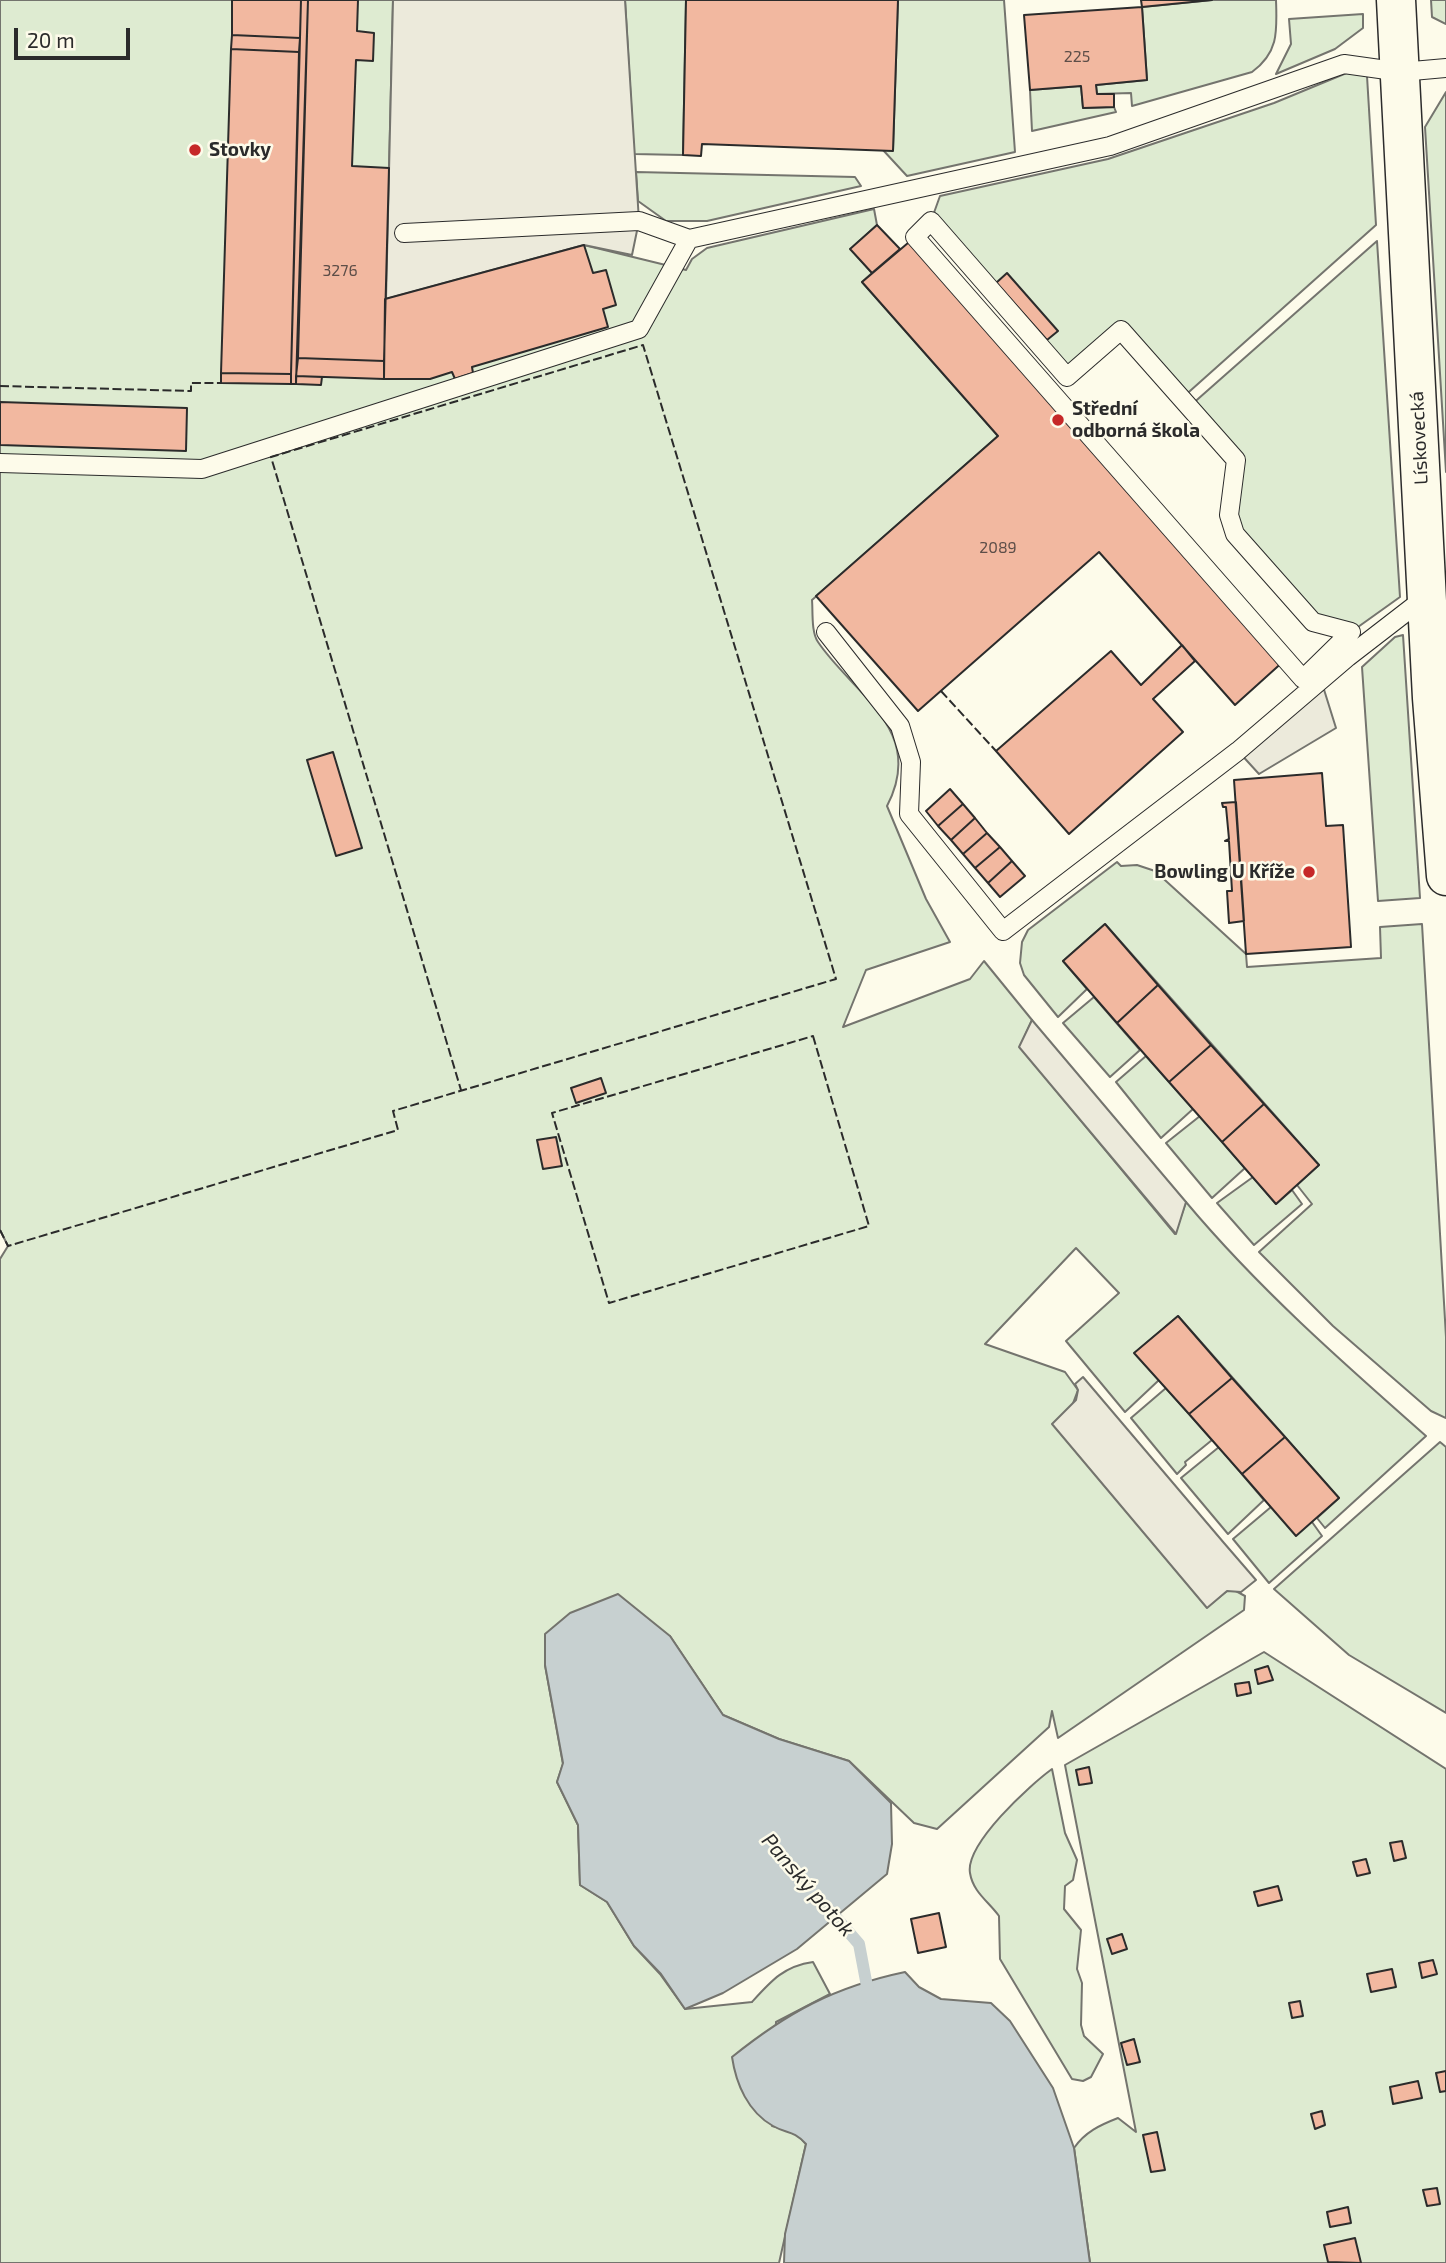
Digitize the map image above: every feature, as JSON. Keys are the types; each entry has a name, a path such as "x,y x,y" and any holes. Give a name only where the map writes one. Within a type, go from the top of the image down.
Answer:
{"main road":[{"name":"Lískovecká","path":"1396,0 1427,596 1446,876"}],"lane":[{"path":"404,233 639,221 689,239 1110,146 1344,64 1401,72 1446,68"},
{"path":"931,220 1067,377 1121,330 1236,460 1229,515 1235,534 1313,622 1351,632 1303,679 915,237 931,220"},
{"path":"0,463 202,469 639,329 689,239"},
{"path":"825,632 900,726 911,762 909,814 1003,931 1238,751 1348,657 1427,596"}],"green space":[{"path":"0,0 393,0 386,299 584,245 686,270 692,259 707,248 874,209 877,225 851,249 872,273 862,282 998,436 812,600 813,627 818,642 881,715 892,734 898,756 897,779 887,806 926,899 950,942 866,970 843,1027 970,979 984,961 1032,1020 1020,1047 1175,1234 1186,1202 1271,1294 1426,1436 1325,1528 1317,1518 1339,1498 1178,1316 1135,1353 1159,1380 1125,1412 1066,1341 1119,1293 1076,1248 985,1344 1065,1372 1078,1390 1072,1406 1053,1424 1207,1607 1227,1591 1234,1590 1245,1596 1244,1610 1058,1738 1052,1711 1049,1727 937,1829 914,1823 849,1761 779,1739 723,1715 670,1636 545,1665 563,1764 557,1782 578,1825 580,1885 607,1902 634,1946 660,1974 685,2009 752,2002 786,1971 813,1962 830,1994 776,2022 772,2126 795,2132 806,2144 779,2263 0,2263 0,1259 8,1246 0,1230"},
{"path":"625,0 686,0 683,155 634,154"},
{"path":"898,0 1004,0 1015,152 907,176 883,150 893,150"},
{"path":"1212,0 1276,0 1276,31 1272,49 1252,72 1132,106 1131,93 1097,94 1096,85 1147,80 1142,7"},
{"path":"1431,0 1446,0 1446,24 1432,17"},
{"path":"1363,14 1363,28 1335,49 1276,74 1291,44 1289,19"},
{"path":"1349,72 1367,76 1376,225 1181,399 1121,330 1067,377 931,221 940,196 1108,159 1274,103"},
{"path":"1081,86 1083,108 1114,107 1116,112 1032,131 1030,90"},
{"path":"1446,92 1446,472 1425,127"},
{"path":"636,172 855,177 861,186 707,221 666,221 638,201"},
{"path":"1377,241 1400,597 1351,632 1313,622 1235,534 1237,467 1190,406"},
{"path":"1403,635 1420,898 1378,901 1362,667 1395,637"},
{"path":"1117,862 1121,866 1137,865 1155,871 1246,954 1247,967 1381,958 1380,927 1422,924 1446,1337 1446,1418 1431,1411 1333,1326 1259,1252 1312,1204 1297,1185 1319,1165 1105,924 1063,961 1087,989 1058,1017 1024,975 1020,963 1022,942 1028,930"},
{"path":"1094,997 1140,1050 1110,1077 1063,1023"},
{"path":"1146,1056 1193,1109 1161,1138 1116,1082"},
{"path":"1200,1116 1245,1168 1212,1198 1166,1143"},
{"path":"1253,1177 1276,1204 1292,1190 1302,1204 1254,1245 1217,1203"},
{"path":"1166,1388 1212,1440 1185,1462 1186,1465 1177,1474 1131,1418"},
{"path":"1440,1442 1446,1447 1446,1713 1349,1655 1274,1589"},
{"path":"1219,1447 1264,1500 1228,1534 1181,1478"},
{"path":"1271,1507 1312,1522 1322,1536 1269,1583 1233,1539"},
{"path":"1264,1652 1446,1769 1446,2263 1090,2263 1074,2148 1093,2130 1118,2118 1136,2132 1065,1765"},
{"path":"1052,1769 1065,1833 1077,1860 1073,1880 1065,1886 1064,1909 1081,1930 1077,1969 1082,1983 1081,2025 1084,2036 1103,2054 1091,2077 1083,2081 1072,2079 1000,1959 999,1916 978,1891 970,1873 971,1861 988,1832 1015,1801"}],"shaded area":[{"path":"393,0 625,0 639,221 632,255 584,245 386,299"},
{"path":"1321,680 1336,728 1259,774 1238,751"},
{"path":"1032,1020 1186,1202 1176,1234 1019,1047"},
{"path":"1083,1377 1256,1580 1241,1592 1227,1591 1207,1608 1052,1424 1076,1400 1078,1390 1075,1384"}],"water":[{"path":"618,1594 670,1636 723,1715 779,1739 849,1761 891,1803 892,1844 887,1874 797,1949 723,1993 685,2009 661,1974 634,1946 607,1902 580,1885 578,1825 557,1782 563,1763 545,1665 545,1634 570,1613"},
{"path":"905,1972 919,1987 941,1999 991,2003 1010,2021 1053,2088 1074,2148 1090,2263 784,2263 785,2234 806,2144 794,2134 764,2120 750,2105 740,2087 732,2057 773,2027 813,2003 856,1985"}],"building":[{"path":"232,0 301,0 300,38 232,35"},
{"path":"301,0 308,0 296,384 291,384 291,374"},
{"path":"308,0 358,0 357,31 374,33 373,61 356,60 352,166 389,168 384,361 298,358"},
{"path":"686,0 898,0 893,151 702,144 701,156 683,155"},
{"path":"1141,0 1212,0 1142,7"},
{"path":"1142,7 1147,80 1096,85 1097,94 1114,94 1114,107 1083,108 1081,86 1030,90 1024,15"},
{"path":"232,35 300,38 299,52 231,49"},
{"path":"231,49 299,52 291,374 221,373"},
{"path":"877,225 900,249 872,273 850,249"},
{"path":"915,237 1286,659 1235,705 1099,552 918,711 816,596 998,436 862,282"},
{"path":"584,245 593,273 606,270 616,305 603,309 608,327 472,367 473,373 455,379 452,372 430,379 384,379 385,299"},
{"path":"1007,273 1058,331 1047,340 996,283"},
{"path":"298,358 384,361 384,379 296,376"},
{"path":"221,373 291,374 291,384 221,383"},
{"path":"296,376 322,377 321,385 296,384"},
{"path":"0,402 187,408 186,451 0,445"},
{"path":"1182,645 1195,661 1153,699 1183,732 1069,834 996,751 1111,651 1141,685"},
{"path":"333,752 362,848 336,856 307,760"},
{"path":"1322,773 1326,826 1343,825 1351,947 1246,954 1234,780"},
{"path":"950,789 963,804 938,826 926,811"},
{"path":"1236,802 1244,921 1229,923 1227,891 1232,891 1229,841 1225,841 1229,839 1226,807 1223,807 1222,803"},
{"path":"963,804 975,818 951,840 938,826"},
{"path":"975,818 987,833 963,854 951,840"},
{"path":"987,833 1000,847 975,868 963,854"},
{"path":"1000,847 1012,861 988,883 975,868"},
{"path":"1012,861 1025,876 1000,897 988,883"},
{"path":"1105,924 1158,985 1117,1023 1063,961"},
{"path":"1158,985 1211,1045 1169,1082 1117,1023"},
{"path":"1211,1045 1264,1104 1222,1142 1169,1082"},
{"path":"601,1078 606,1093 576,1103 571,1088"},
{"path":"1264,1104 1319,1165 1276,1204 1222,1142"},
{"path":"556,1137 562,1166 543,1169 537,1140"},
{"path":"1178,1316 1232,1378 1189,1414 1134,1353"},
{"path":"1232,1378 1285,1437 1242,1474 1189,1414"},
{"path":"1285,1437 1339,1498 1296,1536 1242,1474"},
{"path":"1268,1666 1273,1680 1258,1684 1255,1670"},
{"path":"1249,1682 1251,1693 1237,1696 1235,1684"},
{"path":"1089,1767 1092,1783 1079,1785 1076,1770"},
{"path":"1402,1841 1406,1858 1394,1861 1390,1843"},
{"path":"1366,1859 1370,1873 1357,1876 1353,1862"},
{"path":"1278,1886 1282,1900 1258,1906 1254,1892"},
{"path":"939,1913 946,1947 918,1953 911,1919"},
{"path":"1122,1934 1127,1949 1112,1954 1107,1939"},
{"path":"1433,1960 1437,1974 1422,1978 1419,1963"},
{"path":"1392,1969 1396,1987 1371,1992 1367,1974"},
{"path":"1300,2001 1303,2016 1292,2018 1289,2003"},
{"path":"1134,2039 1140,2062 1127,2065 1121,2043"},
{"path":"1446,2071 1446,2091 1440,2092 1436,2073"},
{"path":"1418,2081 1422,2098 1393,2104 1390,2087"},
{"path":"1322,2111 1325,2125 1315,2129 1311,2114"},
{"path":"1157,2132 1165,2170 1151,2172 1143,2135"},
{"path":"1437,2188 1440,2204 1427,2206 1423,2190"},
{"path":"1348,2207 1351,2223 1330,2227 1327,2212"},
{"path":"1355,2238 1361,2263 1328,2262 1324,2245"}],"waterway":[{"name":"Panský potok","path":"826,1906 859,1944 869,1997"}],"fence":[{"path":"0,1230 8,1246 398,1130 393,1111 836,979 643,345 271,457 461,1090"},
{"path":"0,386 191,391 191,383 221,383"},
{"path":"941,691 996,751"},
{"path":"813,1036 869,1226 609,1303 552,1113 813,1036"}],"place":[{"name":"Stovky","path":"195,150"},
{"name":"Střední odborná škola","path":"1058,420"},
{"name":"Bowling U Kříže","path":"1309,872"}]}
